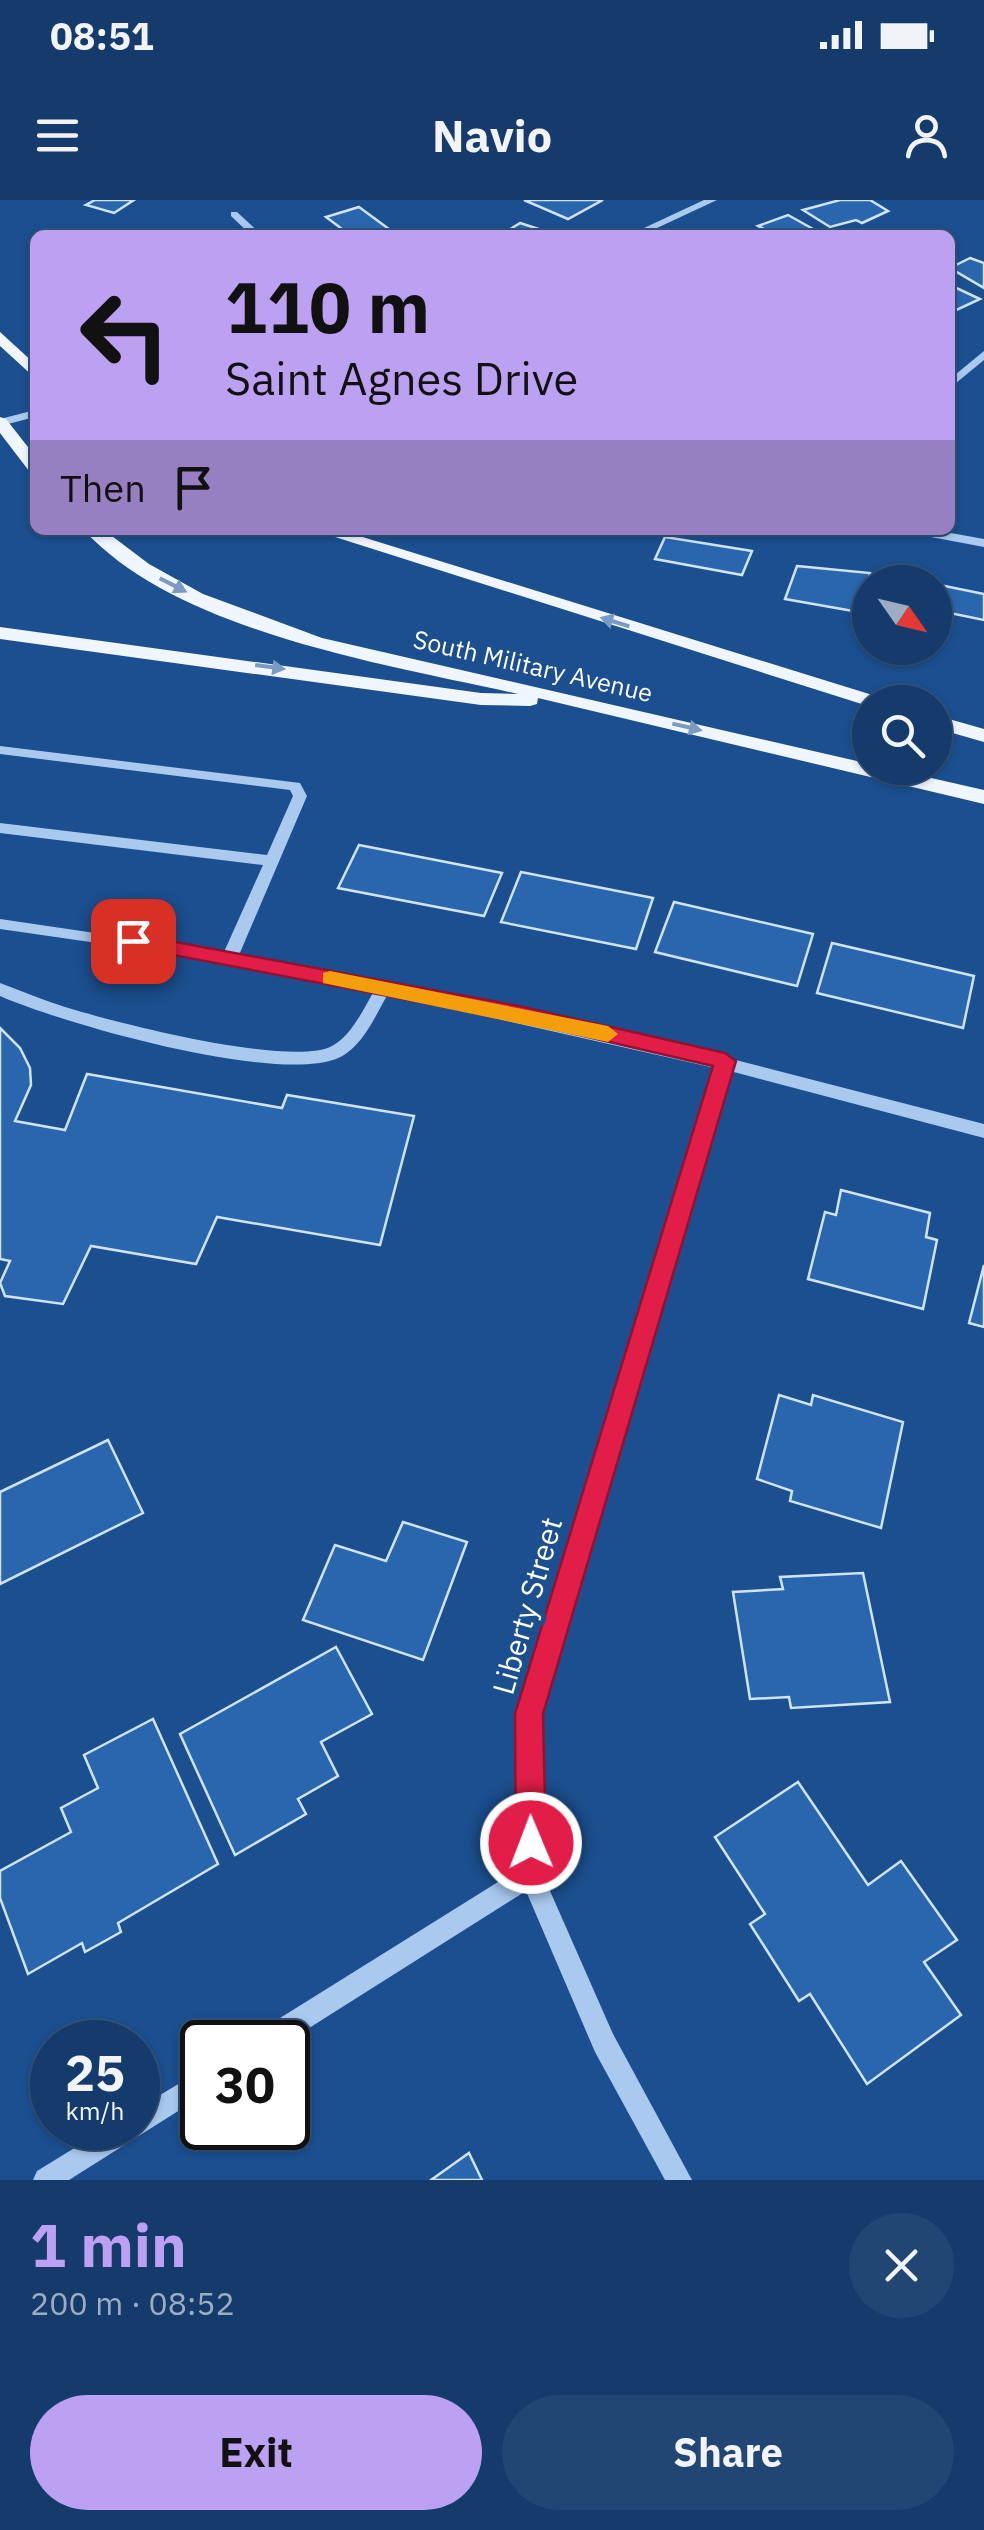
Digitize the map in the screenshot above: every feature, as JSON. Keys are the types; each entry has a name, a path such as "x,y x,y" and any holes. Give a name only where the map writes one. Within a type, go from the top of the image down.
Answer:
{"main road":[{"path":"0,337 30,368"},
{"path":"0,422 30,460"},
{"name":"South Military Avenue","path":"100,535 160,579 264,624 339,646 984,797"},
{"name":"South Military Avenue","path":"338,535 852,695"},
{"path":"0,633 481,699 559,697"},
{"path":"952,726 984,736"}],"street":[{"path":"645,230 712,200"},
{"path":"234,214 251,230"},
{"path":"955,380 984,354"},
{"path":"0,422 30,414"},
{"path":"942,535 984,543"},
{"path":"0,750 289,783 300,796 229,959"},
{"path":"0,828 272,861"},
{"path":"0,924 229,959 384,988 725,1061 984,1131"},
{"path":"0,989 77,1021 264,1056 331,1054 351,1038 384,988"},
{"name":"Liberty Street","path":"532,1875 529,1714 725,1061"},
{"path":"300,2020 532,1875 604,2043 679,2180"},
{"path":"46,2180 94,2150"}],"building":[{"path":"95,200 134,200 114,213 86,205"},
{"path":"524,200 603,200 568,219"},
{"path":"840,200 870,200 888,211 862,223 856,220 830,227 803,210"},
{"path":"359,207 390,230 343,230 326,217"},
{"path":"788,215 815,230 756,230 762,228 758,226"},
{"path":"520,223 542,230 509,230"},
{"path":"970,258 984,263 984,288 955,271 955,266"},
{"path":"955,287 980,299 955,311"},
{"path":"665,537 752,551 742,575 655,559"},
{"path":"797,566 852,571 852,611 785,599"},
{"path":"952,587 984,594 984,620 952,613"},
{"path":"359,845 502,873 484,916 338,888"},
{"path":"521,872 653,898 636,949 501,922"},
{"path":"674,902 813,934 797,986 655,952"},
{"path":"832,943 974,976 963,1028 817,993"},
{"path":"0,1028 20,1048 30,1068 31,1085 15,1121 65,1130 87,1074 282,1108 287,1095 414,1116 380,1245 217,1217 196,1264 91,1246 63,1304 5,1296 0,1283 10,1261 0,1259"},
{"path":"841,1190 930,1213 926,1237 937,1240 923,1309 808,1279 825,1212 836,1215"},
{"path":"984,1265 984,1327 969,1323"},
{"path":"779,1395 811,1405 813,1395 903,1422 881,1528 790,1501 792,1491 757,1479"},
{"path":"108,1440 143,1513 0,1584 0,1492"},
{"path":"403,1522 467,1542 423,1660 303,1620 335,1545 386,1561"},
{"path":"863,1573 890,1702 791,1708 789,1697 750,1699 733,1592 783,1589 780,1577"},
{"path":"336,1647 372,1714 321,1742 338,1776 298,1799 306,1814 235,1855 180,1734"},
{"path":"153,1719 218,1864 118,1923 121,1932 85,1952 82,1943 28,1974 0,1898 0,1871 71,1832 61,1808 98,1788 84,1755"},
{"path":"798,1782 868,1885 901,1861 957,1940 924,1962 961,2015 867,2084 810,1994 799,2001 750,1924 765,1914 715,1837"},
{"path":"469,2153 482,2180 431,2180"}],"slow traffic":[{"path":"330,978 608,1034"}],"route":[{"path":"133,941 519,1014 725,1061 529,1714 531,1843"}]}
